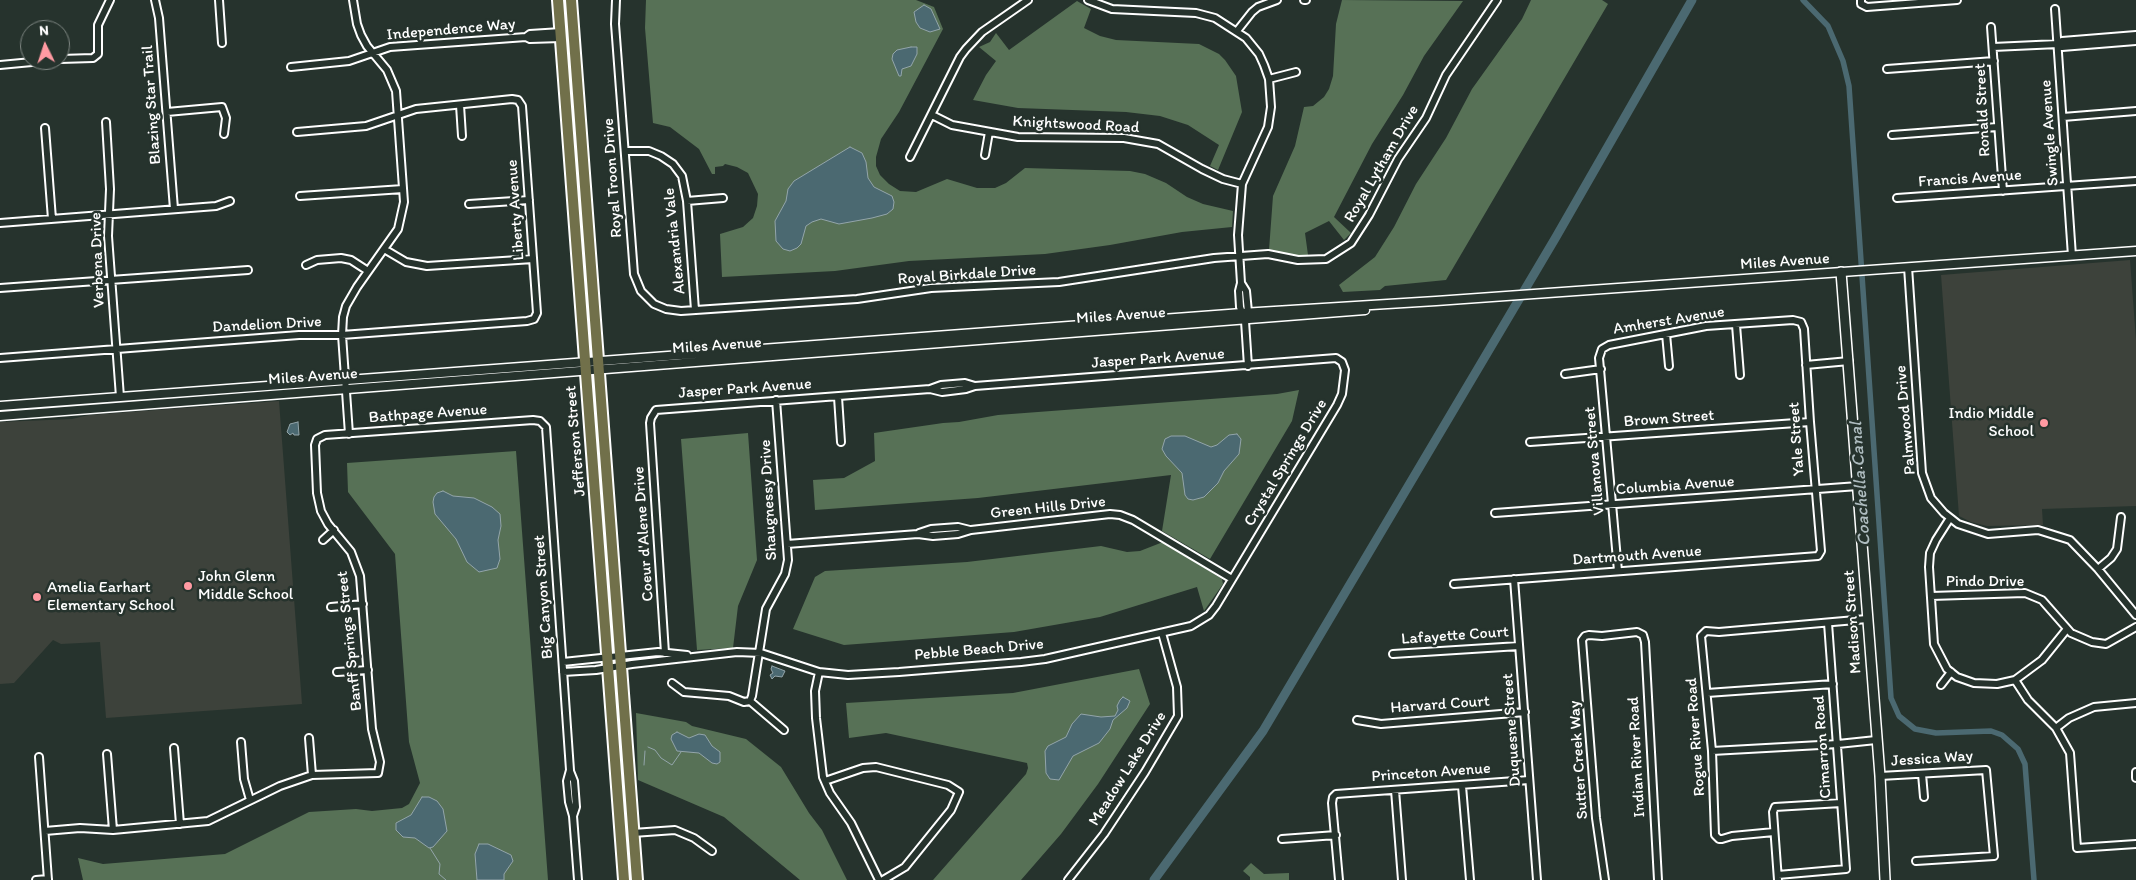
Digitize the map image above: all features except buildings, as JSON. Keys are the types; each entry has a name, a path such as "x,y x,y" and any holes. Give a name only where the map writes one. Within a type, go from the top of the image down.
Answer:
{"main road":[{"name":"Jefferson Street","path":"558,0 624,880"},
{"name":"Jefferson Street","path":"571,0 636,880"},
{"path":"561,35 566,33 567,37 571,77 579,112"},
{"name":"Madison Street","path":"1841,272 1880,776 1885,880"},
{"path":"616,766 624,800 627,830 628,833 633,833"}],"street":[{"path":"70,58 96,57 100,51 98,25 110,0"},
{"name":"Blazing Star Trail","path":"155,0 159,18 174,209"},
{"path":"219,0 222,43"},
{"path":"349,434 342,335 346,306 398,229 402,215 403,189 398,114 393,80 361,34 354,12 353,0"},
{"name":"Royal Troon Drive","path":"616,0 615,24 636,282 641,291 654,304 666,309 695,310"},
{"path":"910,157 966,49 982,32 1028,0"},
{"path":"1088,0 1112,9 1181,12 1208,16 1238,31 1259,54 1269,79 1271,107 1268,127 1242,184 1238,236 1241,283 1246,290 1245,315 1248,366"},
{"path":"1238,31 1258,6 1277,0"},
{"name":"Royal Lytham Drive","path":"1240,256 1268,254 1298,260 1326,259 1351,243 1369,215 1398,159 1426,118 1446,75 1497,0"},
{"path":"1861,2 1867,6 1956,0"},
{"name":"Swingle Avenue","path":"2056,8 2072,256"},
{"name":"Ronald Street","path":"1991,27 2003,191"},
{"name":"Independence Way","path":"291,67 341,63 390,47 526,37 530,34 561,35"},
{"path":"1993,47 2058,44 2062,41 2136,35"},
{"path":"2058,44 2062,47 2136,41"},
{"path":"1887,70 1994,61"},
{"path":"0,65 20,63"},
{"path":"1269,79 1296,72"},
{"name":"Liberty Avenue","path":"460,105 512,99 518,100 522,106 537,313 534,319"},
{"path":"297,132 366,126 416,108 460,105 462,136"},
{"path":"166,112 222,107 226,118 224,134"},
{"path":"2063,117 2136,111"},
{"name":"Knightswood Road","path":"932,115 952,125 1018,137 1124,138 1158,144 1202,169 1223,179 1242,184"},
{"name":"Verbena Drive","path":"106,122 110,189 108,236 120,397"},
{"path":"1892,135 1997,127"},
{"path":"45,128 52,219"},
{"path":"985,155 989,132"},
{"name":"Alexandria Vale","path":"625,151 649,152 661,156 673,164 682,176 687,201 695,310"},
{"name":"Francis Avenue","path":"1897,198 2136,181"},
{"path":"300,196 403,189"},
{"path":"687,201 723,198"},
{"path":"469,204 529,200"},
{"path":"0,222 216,206 230,201"},
{"path":"384,249 406,262 427,266 533,259"},
{"name":"Miles Avenue","path":"0,406 345,379 599,365 1245,315 1343,313 1436,301 2136,251"},
{"name":"Royal Birkdale Drive","path":"695,310 857,299 931,288 1059,282 1185,262 1240,256"},
{"path":"306,264 317,260 341,258 351,260 368,271"},
{"name":"Palmwood Drive","path":"1908,267 1922,473 1931,498 1958,524 1988,534 2038,530 2070,540 2098,569 2136,615"},
{"path":"0,288 248,270"},
{"name":"Dandelion Drive","path":"0,358 310,335 342,335 527,322 534,319"},
{"name":"Amherst Avenue","path":"1602,349 1609,345 1706,326 1793,320 1801,322"},
{"name":"Yale Street","path":"1801,322 1804,328 1820,554"},
{"path":"1736,325 1740,375"},
{"path":"1666,334 1669,366"},
{"name":"Villanova Street","path":"1602,349 1599,358 1618,571"},
{"name":"Jasper Park Avenue","path":"654,414 662,409 776,400 930,389 942,392 975,386 1336,358 1342,362"},
{"name":"Crystal Springs Drive","path":"1234,576 1337,405 1342,394 1344,382 1345,370 1342,362"},
{"path":"1806,365 1849,362"},
{"name":"Miles Avenue","path":"0,416 346,388 585,366"},
{"path":"1565,374 1601,369"},
{"path":"838,397 841,442"},
{"name":"Shaugnessy Drive","path":"750,701 761,653 766,609 787,567 787,544 776,400"},
{"name":"Coeur d'Alene Drive","path":"654,414 650,423 665,653"},
{"name":"Bathpage Avenue","path":"316,438 325,435 533,420 543,422"},
{"name":"Big Canyon Street","path":"543,422 546,427 570,770 574,781 576,807 573,816 578,880"},
{"name":"Brown Street","path":"1530,442 1810,422"},
{"name":"Banff Springs Street","path":"312,775 378,773 380,762 372,729 360,576 354,557 321,511 317,493 316,438"},
{"name":"Columbia Avenue","path":"1496,513 1858,486"},
{"name":"Green Hills Drive","path":"787,544 918,534 958,534 970,530 1110,514 1120,515 1234,576"},
{"path":"2098,569 2111,558 2117,549 2121,517"},
{"path":"1950,518 1930,553 1934,644 1939,658 1951,672 1957,677 1974,683 1998,684 2015,680 2042,660 2067,629"},
{"path":"323,540 334,530"},
{"name":"Dartmouth Avenue","path":"1454,584 1814,558 1820,554"},
{"name":"Pebble Beach Drive","path":"698,656 737,652 761,653 819,672 848,675 1021,662 1190,626 1209,615 1234,576"},
{"name":"Duquesne Street","path":"1514,579 1537,880"},
{"name":"Pindo Drive","path":"1931,596 2025,593 2042,600 2071,633 2092,642 2106,644 2136,627"},
{"path":"331,607 363,604"},
{"path":"1828,623 1867,619"},
{"name":"Rogue River Road","path":"1774,832 1719,839 1715,832 1712,752 1701,639 1703,633 1828,623"},
{"name":"Cimarron Road","path":"1778,877 1846,869 1828,623"},
{"name":"Meadow Lake Drive","path":"1068,880 1109,826 1146,772 1178,716 1177,687 1162,633"},
{"name":"Indian River Road","path":"1583,638 1589,635 1640,633 1645,642 1658,880"},
{"name":"Sutter Creek Way","path":"1583,638 1596,818 1605,880"},
{"name":"Lafayette Court","path":"1393,654 1519,646"},
{"path":"563,672 665,653 698,656"},
{"path":"563,662 608,663 698,656"},
{"path":"337,672 368,670"},
{"path":"819,672 815,691 816,718 820,763 825,781 830,793 851,822 878,880"},
{"path":"1941,685 1951,672"},
{"path":"2015,680 2028,700 2056,728 2070,753 2077,848 2136,844"},
{"path":"672,683 684,692 729,696 744,702 750,701 784,730"},
{"path":"1707,693 1833,684"},
{"path":"2056,728 2069,718 2094,707 2136,703"},
{"name":"Harvard Court","path":"1357,720 1381,724 1525,712"},
{"path":"44,831 80,828 113,830 208,821 280,786 312,775 309,738"},
{"path":"1712,752 1876,740"},
{"path":"241,742 244,779 250,800"},
{"path":"174,748 180,824"},
{"path":"107,754 113,830"},
{"path":"36,880 48,880 39,757"},
{"path":"825,781 864,768 876,767 955,788 959,792 955,803 905,867 883,880"},
{"name":"Jessica Way","path":"1880,776 1986,770 1994,856 1916,861"},
{"path":"2136,772 2136,778"},
{"path":"1922,774 1924,797"},
{"name":"Princeton Avenue","path":"1336,835 1332,803 1333,797 1336,794 1529,780"},
{"path":"1462,786 1470,880"},
{"path":"1395,790 1402,880"},
{"path":"1778,877 1773,812 1777,806 1841,803"},
{"path":"633,833 675,830 694,838 712,850"},
{"path":"1282,839 1336,835 1339,880"}],"shaded area":[{"name":"Indio Middle School","path":"2130,260 2136,340 2136,506 2042,509 2043,525 1987,526 1971,522 1959,516 1941,275"},
{"name":"John Glenn Middle School","path":"279,401 302,704 106,718 100,642 61,644 53,640 14,683 0,684 0,422 72,419 89,415"}],"green space":[{"path":"646,0 916,0 934,7 943,29 899,112 881,139 876,157 876,166 880,175 889,184 900,191 916,192 947,179 977,188 995,188 1006,183 1025,168 1130,171 1145,174 1166,183 1187,197 1203,204 1233,211 1232,227 1182,232 1045,254 909,261 835,271 722,277 720,234 743,227 753,218 758,194 748,173 737,167 725,164 715,167 715,174 712,174 699,149 670,127 653,123 645,28"},
{"path":"1342,0 1463,1 1424,56 1403,95 1372,144 1334,217 1351,233 1344,240 1329,221 1305,233 1308,255 1295,256 1269,250 1273,196 1295,146 1304,107 1313,106 1324,97 1333,76 1336,24"},
{"path":"1531,0 1602,0 1608,4 1446,280 1385,286 1380,290 1343,292 1339,285 1375,257 1394,227 1416,184 1446,138 1472,89 1522,19"},
{"path":"1077,1 1091,9 1084,28 1100,36 1116,40 1199,44 1219,54 1225,60 1236,76 1242,112 1218,170 1210,166 1219,145 1188,125 1160,116 1126,112 1018,108 973,100 986,75 996,61 979,47 990,42 996,33 1009,50"},
{"path":"1299,390 1292,421 1210,559 1162,531 1171,475 978,498 815,510 813,480 844,478 875,461 874,433 998,415 1277,394"},
{"path":"748,433 757,560 738,606 733,648 697,650 681,439"},
{"path":"516,451 548,880 83,880 78,858 103,864 225,854 309,812 356,809 372,811 402,808 409,804 420,783 409,742 395,554 348,492 347,463"},
{"path":"1163,542 1222,579 1223,584 1204,611 1197,587 1100,617 1014,632 844,645 793,629 815,577 825,571 967,562 1101,546 1127,552 1140,551"},
{"path":"1139,669 1150,704 1098,784 1061,834 1021,880 933,880 1026,774 1027,763 886,733 849,738 846,703 1013,693"},
{"path":"636,713 686,722 692,726 746,739 781,767 809,813 822,830 847,880 800,880 724,817 638,780"},
{"path":"1251,863 1264,874 1289,873 1289,880 1250,880 1250,877 1243,871"}],"water":[{"path":"924,5 931,9 940,29 930,32 920,28 916,22 914,12"},
{"path":"917,47 917,54 911,66 902,69 901,76 899,76 892,59 893,54 897,50"},
{"path":"850,147 862,153 866,162 868,178 874,187 892,196 894,202 893,209 887,214 839,224 821,219 812,222 806,226 801,244 797,248 790,251 783,249 776,241 775,221 786,201 788,189 794,181"},
{"path":"298,422 299,435 294,435 293,433 290,435 287,432 290,424"},
{"path":"1237,434 1241,439 1239,454 1224,471 1218,483 1204,497 1193,500 1188,499 1185,495 1182,473 1162,449 1165,439 1171,436 1185,436 1211,447 1217,445 1229,435"},
{"path":"443,491 453,496 474,498 492,507 500,514 501,526 498,540 500,559 497,568 479,572 467,562 456,539 435,514 434,497 437,493"},
{"path":"772,666 785,671 782,677 775,676 772,679 770,675 773,673"},
{"path":"1123,697 1130,701 1127,708 1113,720 1110,729 1099,743 1073,756 1059,780 1050,779 1046,773 1045,751 1048,746 1066,737 1072,724 1081,714 1101,717 1115,716 1118,710 1117,706"},
{"path":"677,732 689,738 699,734 705,735 712,746 720,752 720,762 717,764 712,763 699,753 677,751 671,739 672,735"},
{"path":"422,797 429,797 437,801 443,809 447,831 433,847 429,848 415,838 403,837 396,830 396,823 411,815"},
{"path":"479,844 488,844 511,855 513,861 504,874 504,880 477,880 475,854"}],"waterway":[{"path":"1154,880 1263,731 1556,237 1692,0"},
{"name":"Coachella Canal","path":"1803,0 1828,26 1843,61 1849,86 1891,698 1899,716 1915,729 1936,733 1991,731 2002,735 2018,749 2025,764 2034,880"},
{"path":"648,747 655,750 661,758 672,765 681,752"},
{"path":"644,765 645,751"},
{"path":"430,848 440,864 439,874 446,880"}],"place":[{"name":"Indio Middle School","path":"2044,423"},
{"name":"John Glenn Middle School","path":"188,586"},
{"name":"Amelia Earhart Elementary School","path":"37,597"}]}
